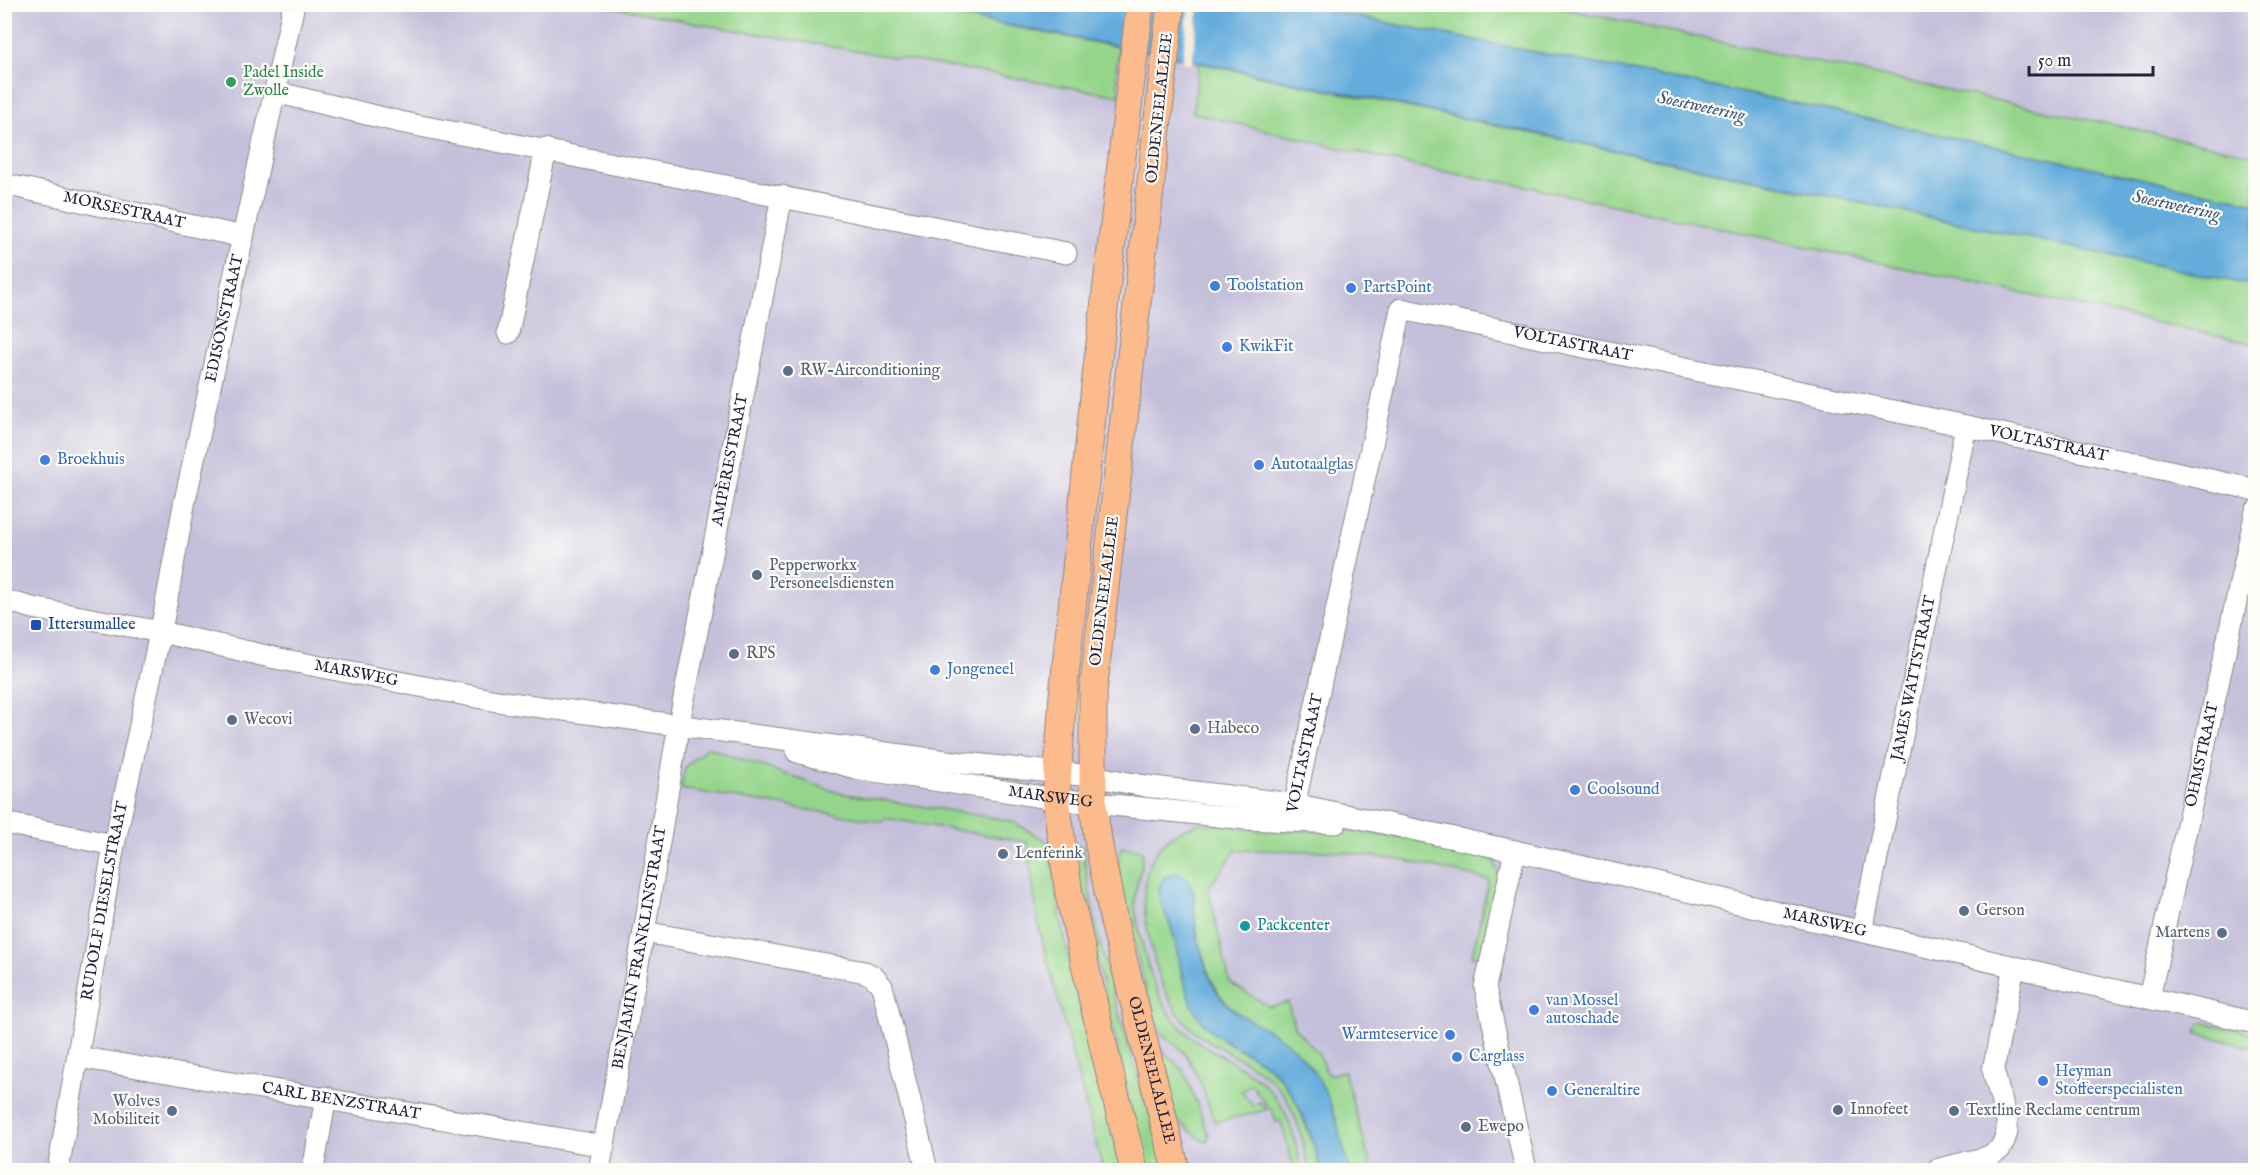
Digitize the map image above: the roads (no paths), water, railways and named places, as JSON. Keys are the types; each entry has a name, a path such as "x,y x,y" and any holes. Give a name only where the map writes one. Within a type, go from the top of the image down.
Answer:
{"main road":[{"name":"OLDENEELALLEE","path":"1134,1170 1069,894 1056,799 1063,695 1096,377 1140,4"},
{"name":"OLDENEELALLEE","path":"1171,4 1093,693 1092,776 1093,804 1114,922 1176,1170"}],"street":[{"name":"EDISONSTRAAT","path":"161,632 184,506 294,4"},
{"path":"275,92 400,122 1066,253"},
{"path":"508,333 546,149"},
{"name":"MORSESTRAAT","path":"4,184 243,237"},
{"name":"AMPÈRESTRAAT","path":"679,724 782,196"},
{"name":"VOLTASTRAAT","path":"1292,813 1401,309 1966,426 2256,490"},
{"name":"JAMES WATTSTRAAT","path":"1862,932 1966,426"},
{"name":"OHMSTRAAT","path":"2150,998 2256,511"},
{"name":"MARSWEG","path":"4,600 275,658 497,701 954,762 1058,771 1292,813 1394,826 1515,851 2256,1023"},
{"name":"RUDOLF DIESELSTRAAT","path":"58,1170 114,844 161,632"},
{"name":"BENJAMIN FRANKLINSTRAAT","path":"599,1170 644,932 679,724"},
{"name":"MARSWEG","path":"712,730 855,768 1056,799 1246,819 1292,813"},
{"path":"4,823 114,844"},
{"path":"1515,851 1485,987 1526,1170"},
{"path":"644,932 865,972 873,976 882,986 927,1170"},
{"path":"1936,1170 1988,1157 2000,1149 2004,1141 2007,1121 1993,1070 2014,967"},
{"name":"CARL BENZSTRAAT","path":"78,1057 326,1097 604,1146"},
{"path":"313,1170 326,1097"}],"water":[{"name":"Soestwetering","path":"901,5 1297,5 1799,104 2255,203 2255,286 1180,58"},
{"path":"1177,873 1187,879 1193,891 1195,925 1206,967 1216,990 1228,1005 1278,1036 1295,1049 1308,1064 1319,1079 1334,1113 1349,1170 1321,1170 1301,1111 1281,1079 1264,1064 1225,1041 1199,1018 1184,983 1173,933 1159,892 1162,880"}],"place":[{"name":"Padel Inside Zwolle","path":"231,82"},
{"name":"Toolstation","path":"1215,286"},
{"name":"PartsPoint","path":"1351,288"},
{"name":"KwikFit","path":"1227,347"},
{"name":"RW-Airconditioning","path":"788,371"},
{"name":"Broekhuis","path":"45,460"},
{"name":"Autotaalglas","path":"1259,465"},
{"name":"Pepperworkx Personeelsdiensten","path":"757,575"},
{"name":"Ittersumallee","path":"36,625"},
{"name":"RPS","path":"734,654"},
{"name":"Jongeneel","path":"935,670"},
{"name":"Wecovi","path":"232,720"},
{"name":"Habeco","path":"1195,729"},
{"name":"Coolsound","path":"1575,790"},
{"name":"Lenferink","path":"1003,854"},
{"name":"Gerson","path":"1964,911"},
{"name":"Packcenter","path":"1245,926"},
{"name":"Martens","path":"2222,933"},
{"name":"van Mossel autoschade","path":"1534,1010"},
{"name":"Warmteservice","path":"1450,1035"},
{"name":"Carglass","path":"1457,1057"},
{"name":"Heyman Stoffeerspecialisten","path":"2043,1081"},
{"name":"Generaltire","path":"1552,1091"},
{"name":"Innofeet","path":"1838,1110"},
{"name":"Wolves Mobiliteit","path":"172,1111"},
{"name":"Textline Reclame centrum","path":"1954,1111"},
{"name":"Ewepo","path":"1466,1127"}]}
